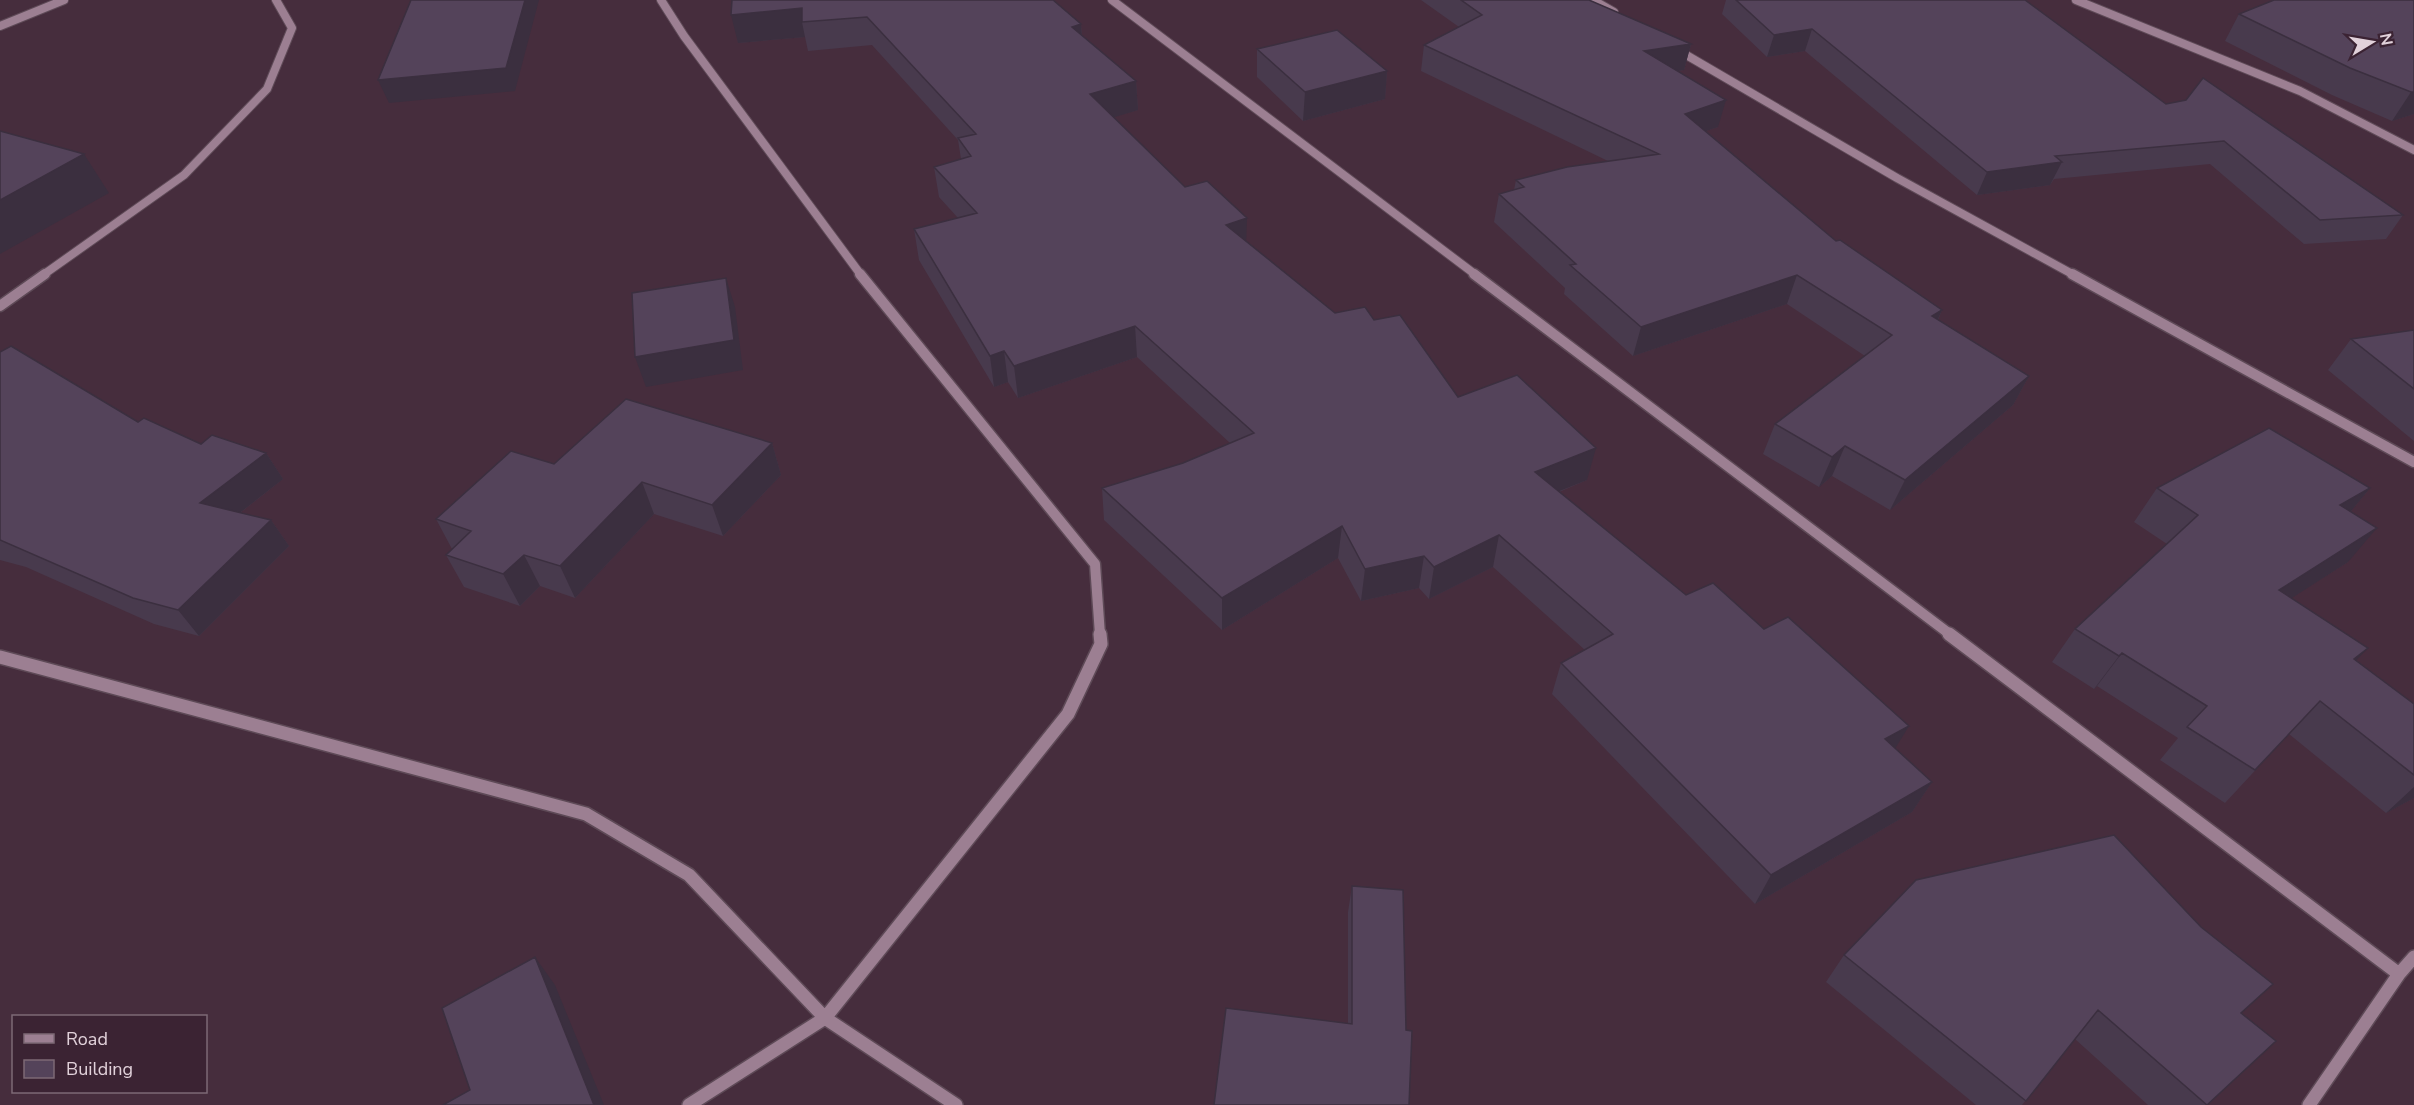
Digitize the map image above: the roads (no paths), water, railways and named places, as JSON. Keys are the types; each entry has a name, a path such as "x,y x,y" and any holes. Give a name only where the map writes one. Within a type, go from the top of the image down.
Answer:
{"street":[{"path":"0,26 64,0"},
{"path":"0,306 184,175 267,89 292,28 276,0"},
{"path":"660,0 880,303 1095,564 1101,644 1068,714 825,1018 689,1105"},
{"path":"1112,0 2399,974"},
{"path":"1593,0 1623,18"},
{"path":"2076,0 2300,91 2414,150"},
{"path":"1664,42 1897,178 2414,462"},
{"path":"0,657 586,814 689,875 825,1018 956,1105"},
{"path":"2309,1105 2399,974 2414,957"}]}
